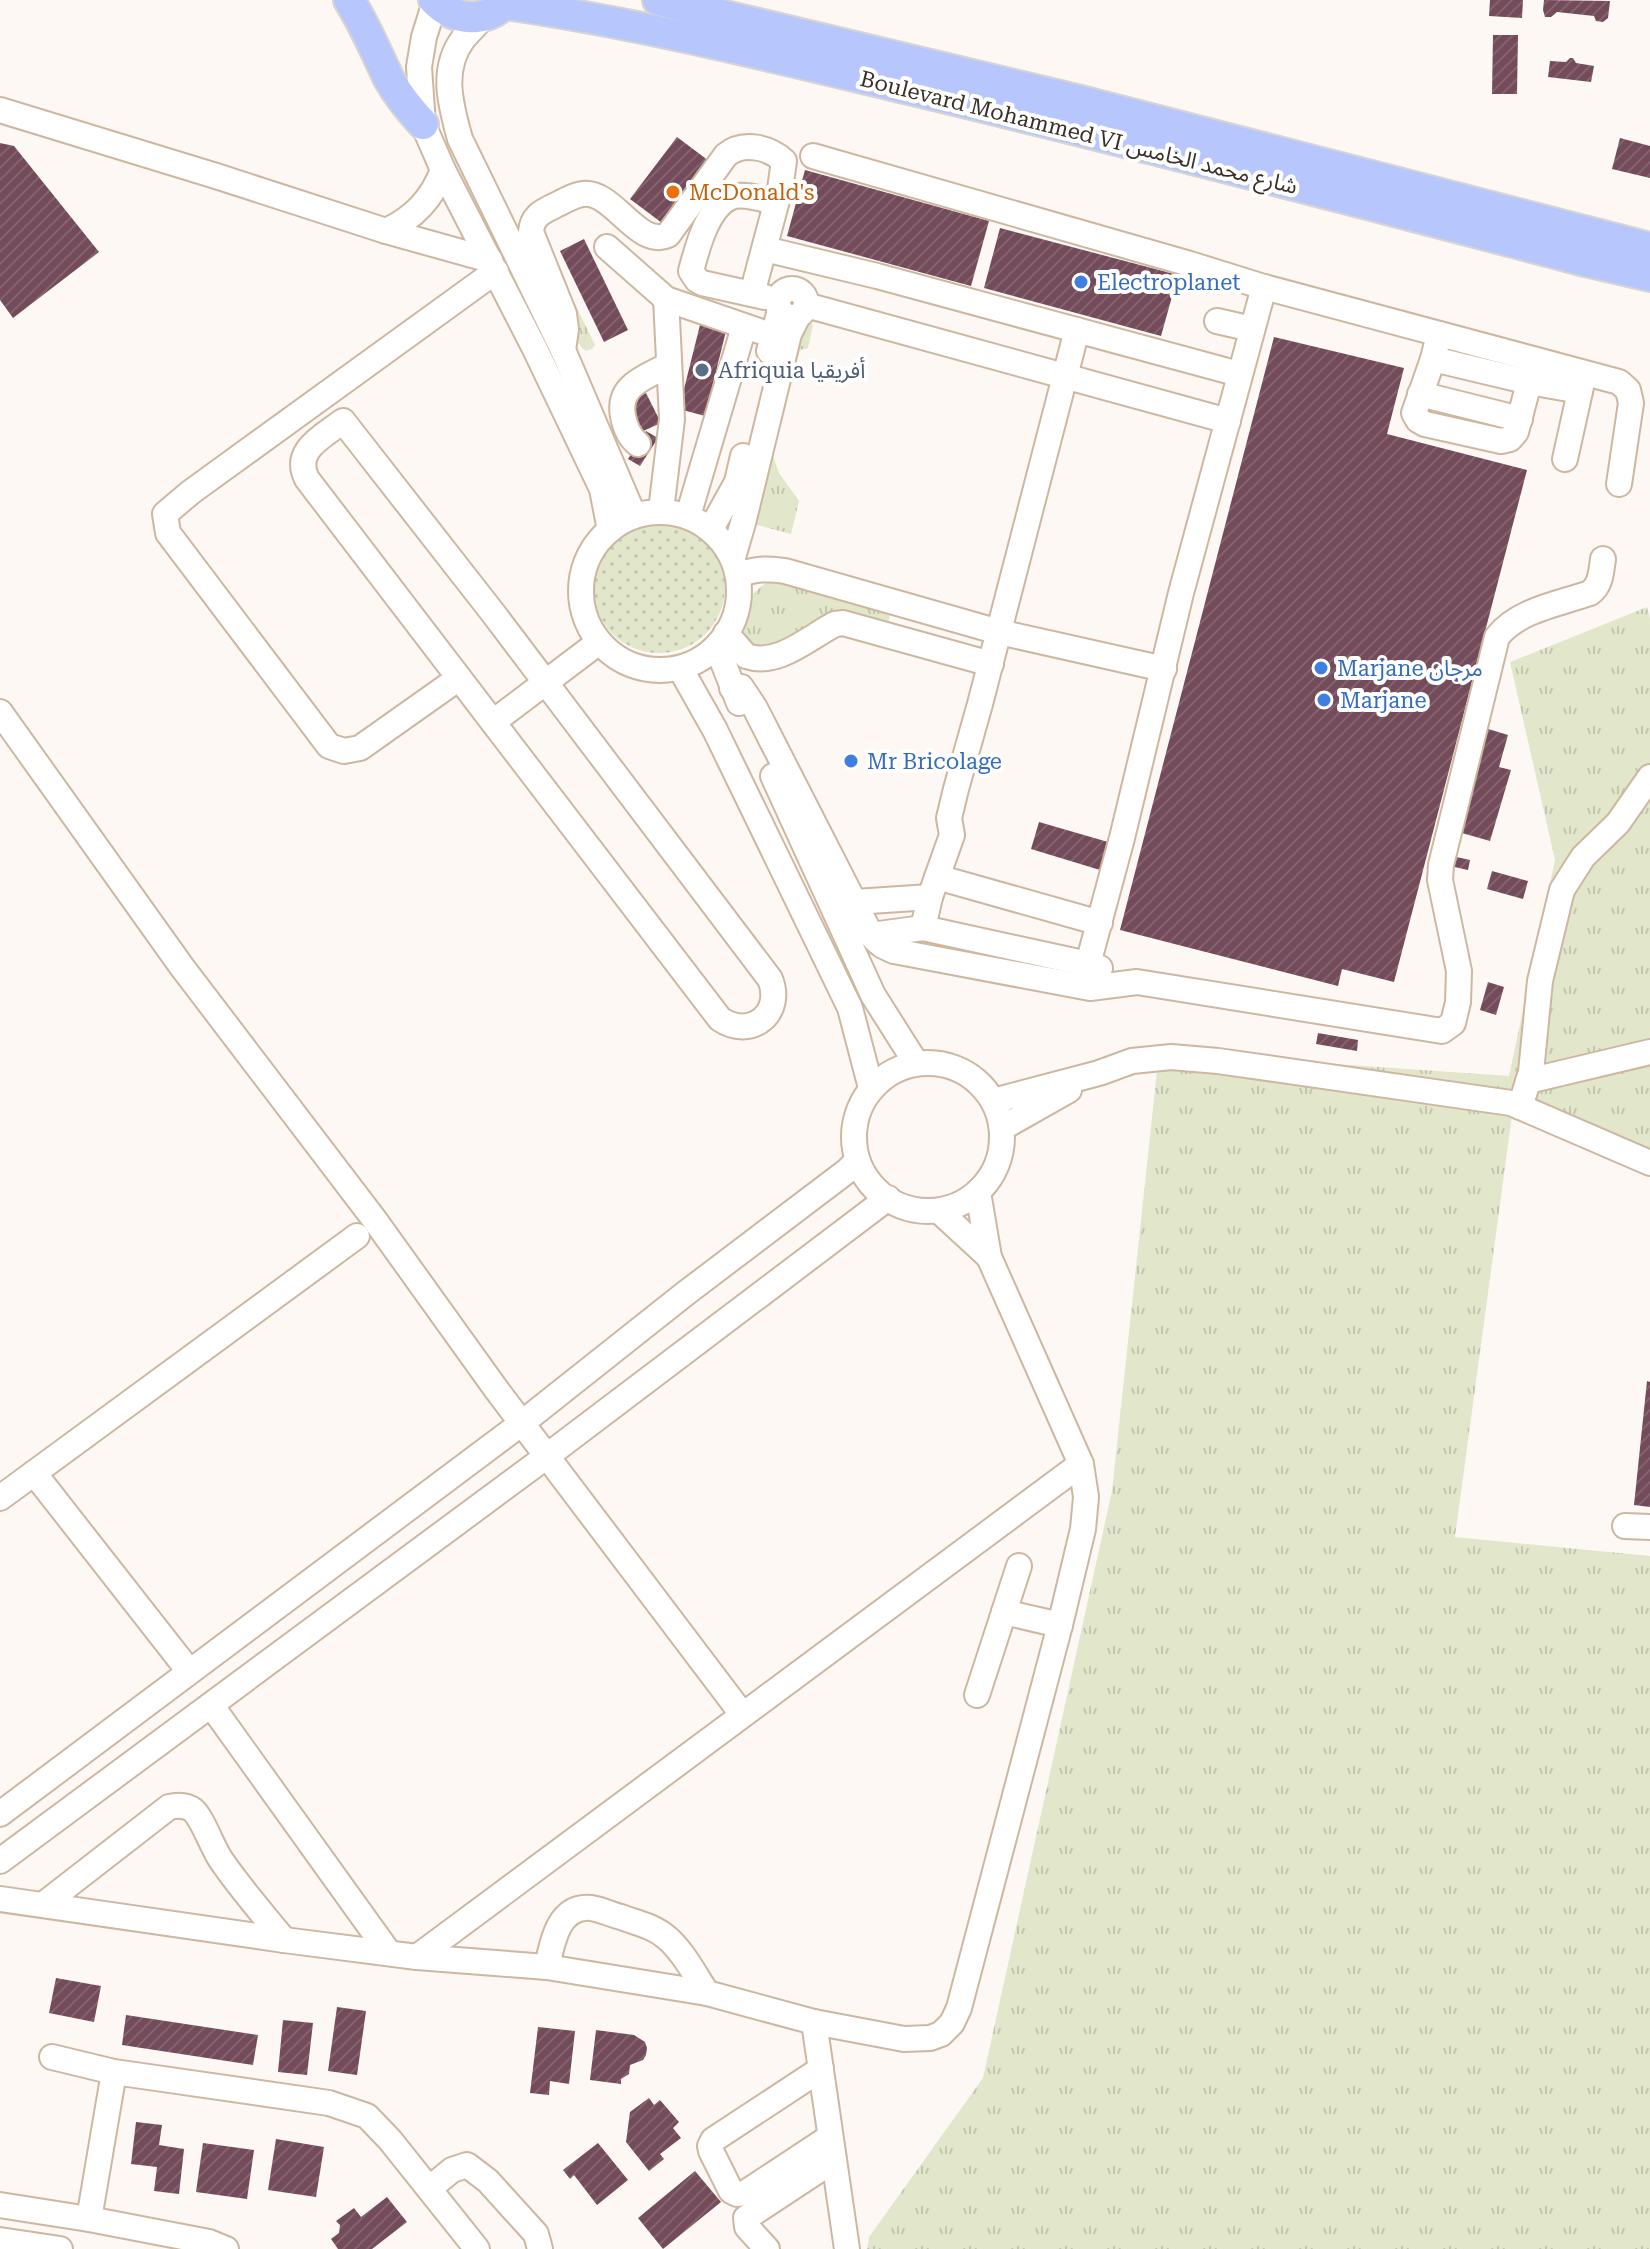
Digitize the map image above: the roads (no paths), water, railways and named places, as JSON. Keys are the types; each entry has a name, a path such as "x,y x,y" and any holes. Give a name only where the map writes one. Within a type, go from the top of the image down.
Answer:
{"main road":[{"path":"349,0 390,81 423,124"},
{"name":"Boulevard Mohammed VI شارع محمد الخامس","path":"658,0 1077,100 1650,248"},
{"name":"Boulevard Mohammed VI شارع محمد الخامس","path":"434,1 445,11 470,18 500,6 577,14 828,70 1099,135 1650,276"}],"street":[{"path":"434,1 419,67 423,124 602,489 610,530"},
{"path":"500,6 461,42 449,67 450,103 460,139 563,350 634,516"},
{"path":"0,110 493,266"},
{"path":"563,350 566,329 564,314 531,232 534,219 540,212 585,193 598,197 649,236 663,237 668,235 726,155 735,148 750,146 776,153 784,161 752,294"},
{"path":"813,156 1264,287 1439,334 1532,371 1582,381 1619,382 1631,397 1619,484"},
{"path":"386,231 421,208 438,184 443,170"},
{"path":"776,203 739,196 724,202 704,228 691,271 693,276 702,283 752,294 791,308 1064,375 1228,421"},
{"path":"607,247 666,299 773,334"},
{"path":"765,249 877,276 1239,374"},
{"path":"459,678 360,748 344,751 329,746 168,533 165,514 493,266"},
{"path":"1088,964 1181,593 1264,287"},
{"path":"661,511 651,453 672,419 666,299"},
{"path":"711,529 737,482 773,334 791,308"},
{"path":"735,566 723,542 711,529 688,516 661,511 634,516 610,530 593,549 584,572 581,596 587,620 599,642 615,656 635,666 658,670 680,668 700,660 732,626 739,601 735,566 787,339 791,308"},
{"path":"1217,321 1252,329"},
{"path":"688,516 744,327"},
{"path":"923,928 933,887 952,835 949,818 1077,330"},
{"path":"1439,334 1414,413 1425,424 1506,441 1514,436 1532,371"},
{"path":"1433,359 1480,371 1532,371"},
{"path":"651,453 632,439 621,405 624,393 638,381 668,365"},
{"path":"1463,433 1480,371"},
{"path":"1565,459 1582,381"},
{"path":"1420,394 1520,419"},
{"path":"343,421 545,682 770,979 774,987 773,1005 762,1020 746,1027 737,1027 720,1019 303,472 302,459 307,449 343,421"},
{"path":"871,935 923,928 1088,964 1137,982 1442,1031 1448,1028 1453,1023 1458,1002 1459,971 1440,880 1441,865 1497,637 1505,626 1517,618 1596,589 1603,559"},
{"path":"735,566 785,571 999,632 1164,669"},
{"path":"721,640 754,659 771,658 835,624 843,623 991,664"},
{"path":"721,640 736,687 867,983 916,1063"},
{"path":"493,722 599,642"},
{"path":"736,687 771,658"},
{"path":"680,668 715,730 850,1008 871,1088"},
{"path":"736,687 755,708 876,942 894,951 1090,988 1137,982"},
{"path":"0,712 182,967 374,1219 522,1423 742,1714"},
{"path":"1520,1107 1531,1072 1540,981 1562,890 1583,857 1618,823 1650,777"},
{"path":"855,902 933,887 1100,923"},
{"path":"1528,1081 1650,1052"},
{"path":"993,1101 1099,1073 1132,1061 1171,1057 1203,1059 1492,1099 1520,1107 1650,1163"},
{"path":"916,1063 941,1063 965,1072 977,1081 993,1101 1002,1128 1002,1146 991,1177 978,1192 956,1206 939,1211 906,1209 876,1191 857,1161 853,1130 858,1110 871,1088 886,1075 916,1063"},
{"path":"1002,1128 1099,1073"},
{"path":"0,1814 522,1423 857,1161"},
{"path":"0,1899 417,1957 547,1967 707,1993 814,2022 904,2039 930,2038 941,2034 952,2023 963,1993 1060,1625 1085,1514 1081,1464 989,1257 978,1192"},
{"path":"0,1861 547,1456 888,1198"},
{"path":"939,1211 989,1257"},
{"path":"0,1498 357,1236"},
{"path":"417,1957 1081,1464"},
{"path":"34,1473 189,1671"},
{"path":"1625,1526 1650,1527"},
{"path":"977,1695 1019,1566"},
{"path":"1004,1612 1060,1625"},
{"path":"211,1705 389,1953"},
{"path":"44,1904 169,1807 186,1806 194,1811 230,1872 284,1940"},
{"path":"547,1967 554,1934 561,1923 569,1913 590,1908 650,1926 667,1938 707,1993"},
{"path":"814,2022 847,2249"},
{"path":"52,2057 114,2072 329,2103 367,2116 378,2125 477,2249"},
{"path":"821,2069 713,2140 710,2146 731,2191 737,2194 745,2193 832,2148"},
{"path":"89,2219 114,2072"},
{"path":"767,2249 747,2227 746,2218 832,2148"},
{"path":"430,2188 452,2170 467,2165 488,2181 536,2234 540,2249"},
{"path":"0,2205 209,2242 226,2249"},
{"path":"0,2240 60,2249"}],"place":[{"name":"McDonald's","path":"673,192"},
{"name":"Electroplanet","path":"1081,282"},
{"name":"Afriquia أفريقيا","path":"702,370"},
{"name":"Marjane مرجان","path":"1321,668"},
{"name":"Marjane","path":"1324,700"},
{"name":"Mr Bricolage","path":"851,761"}]}
